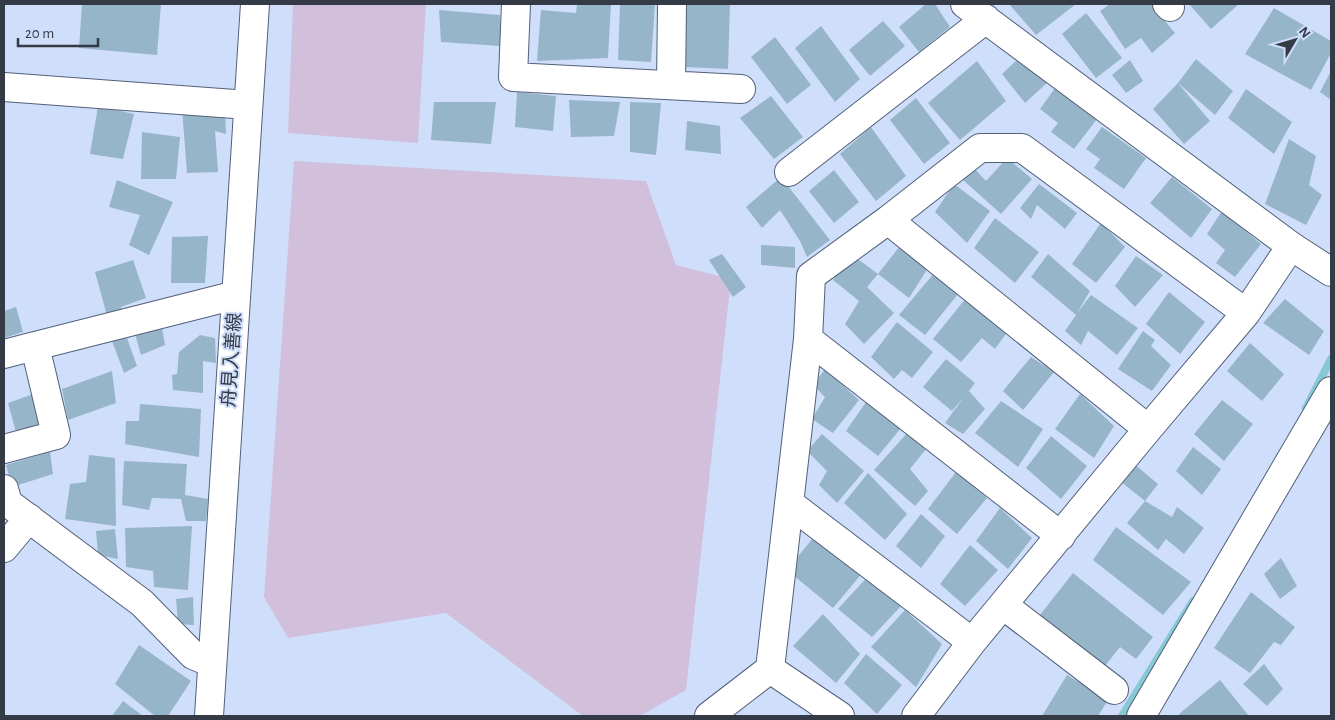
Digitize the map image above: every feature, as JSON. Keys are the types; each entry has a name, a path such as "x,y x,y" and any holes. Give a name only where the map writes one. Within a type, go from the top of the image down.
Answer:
{"street":[{"name":"舟見入善線","path":"209,716 255,4"},
{"path":"516,4 513,77 741,89"},
{"path":"671,86 672,4"},
{"path":"790,172 976,12 1291,246 1331,272"},
{"path":"4,87 248,105"},
{"path":"709,716 770,669 808,339 811,276 888,220 980,148 1022,148 1246,313"},
{"path":"888,220 1148,429"},
{"path":"916,716 972,642 1246,313 1291,246"},
{"path":"4,354 236,295"},
{"path":"808,339 1061,536"},
{"path":"4,449 56,435 35,346"},
{"path":"1141,716 1331,391"},
{"path":"4,489 8,503 142,603 193,655 212,663"},
{"path":"789,503 972,642"},
{"path":"4,548 29,518"},
{"path":"1003,605 1114,690"},
{"path":"770,669 840,716"}],"shaded area":[{"path":"293,4 426,4 418,143 288,133"},
{"path":"294,161 646,181 676,265 731,279 686,690 640,716 583,716 446,613 288,638 264,597"}],"building":[{"path":"82,4 161,4 157,55 79,48"},
{"path":"577,4 611,4 608,58 537,61 541,10 576,13"},
{"path":"620,4 655,4 651,62 618,60"},
{"path":"685,4 730,4 728,69 684,67"},
{"path":"926,4 935,4 950,27 919,52 899,27"},
{"path":"1009,4 1076,4 1036,35"},
{"path":"1110,4 1151,4 1175,33 1152,53 1141,38 1125,49 1100,11"},
{"path":"1189,4 1239,4 1211,29"},
{"path":"1274,8 1331,41 1331,53 1311,90 1245,54"},
{"path":"439,10 500,15 500,46 441,42"},
{"path":"1086,13 1122,58 1096,78 1062,34"},
{"path":"883,21 905,46 870,76 849,50"},
{"path":"821,26 860,79 835,102 795,48"},
{"path":"775,37 811,85 787,104 751,57"},
{"path":"1020,57 1047,83 1025,103 1002,74"},
{"path":"1196,59 1233,91 1215,115 1178,83"},
{"path":"1130,60 1143,81 1126,93 1112,75"},
{"path":"977,61 1006,101 960,140 928,103"},
{"path":"1331,71 1331,100 1320,92"},
{"path":"1178,83 1210,121 1184,144 1153,109"},
{"path":"1055,88 1097,119 1074,149 1051,132 1058,123 1040,109"},
{"path":"1246,89 1292,122 1274,154 1228,118"},
{"path":"517,92 556,96 553,131 515,127"},
{"path":"771,96 803,137 774,159 740,118"},
{"path":"916,98 950,143 924,164 890,120"},
{"path":"569,100 620,102 614,136 571,137"},
{"path":"434,102 496,102 491,144 431,140"},
{"path":"630,102 661,103 656,155 630,152"},
{"path":"98,106 134,114 123,159 90,154"},
{"path":"182,109 225,111 226,134 215,131 218,172 187,173"},
{"path":"687,121 720,126 721,154 685,150"},
{"path":"871,127 906,176 876,201 840,154"},
{"path":"1102,127 1146,158 1124,189 1094,168 1100,159 1086,149"},
{"path":"142,132 180,137 176,179 141,179"},
{"path":"1289,139 1316,156 1309,185 1322,195 1306,225 1265,204"},
{"path":"1007,158 1032,179 1001,214 962,179 973,167 986,181"},
{"path":"834,170 859,202 834,223 809,191"},
{"path":"781,177 830,240 807,257 800,241 780,210 762,228 746,207"},
{"path":"1172,177 1212,209 1191,238 1150,203"},
{"path":"117,180 173,202 149,255 129,245 140,215 109,207"},
{"path":"954,184 990,211 967,243 935,212"},
{"path":"1039,184 1077,213 1065,229 1037,205 1031,219 1020,208"},
{"path":"1222,211 1261,244 1235,277 1216,263 1225,250 1207,234"},
{"path":"995,218 1039,252 1015,283 974,248"},
{"path":"1101,223 1125,247 1096,283 1072,264"},
{"path":"208,236 205,283 171,283 172,237"},
{"path":"761,245 795,247 795,268 761,265"},
{"path":"900,246 930,265 909,298 878,274"},
{"path":"722,254 746,287 733,297 709,260"},
{"path":"851,254 878,274 867,287 894,313 864,344 845,324 859,301 833,280"},
{"path":"1048,254 1090,291 1077,313 1091,295 1138,328 1117,355 1088,331 1081,345 1065,331 1076,315 1031,277"},
{"path":"1136,256 1163,275 1135,307 1115,286"},
{"path":"133,260 146,298 121,307 122,316 108,319 95,272"},
{"path":"935,272 958,294 925,335 899,315"},
{"path":"1169,292 1205,322 1180,354 1146,324"},
{"path":"966,298 1008,331 995,349 982,338 961,362 933,339"},
{"path":"1285,299 1324,331 1309,355 1263,323"},
{"path":"16,307 23,332 4,338 4,311"},
{"path":"161,322 165,345 141,355 134,330"},
{"path":"897,322 933,352 912,378 902,370 894,379 871,357"},
{"path":"1143,331 1155,340 1151,346 1171,365 1152,391 1118,369"},
{"path":"200,335 215,338 216,363 203,361 203,393 173,390 172,375 177,374 179,352"},
{"path":"127,338 137,366 124,373 112,341"},
{"path":"1250,343 1284,374 1262,401 1227,371"},
{"path":"1031,357 1054,372 1023,410 1003,391"},
{"path":"946,359 975,383 969,391 985,409 963,434 945,423 964,397 952,411 923,387"},
{"path":"825,369 859,400 833,433 812,419 825,397 813,385"},
{"path":"112,371 116,403 68,420 62,389"},
{"path":"36,393 45,422 16,432 8,403"},
{"path":"1080,394 1114,426 1094,458 1055,429"},
{"path":"1222,400 1253,424 1224,461 1194,434"},
{"path":"1001,401 1043,429 1018,467 975,433"},
{"path":"866,402 901,428 878,456 846,431"},
{"path":"140,404 201,409 199,457 125,444 126,421 139,421"},
{"path":"908,432 927,448 910,469 928,491 915,506 874,470"},
{"path":"822,434 864,471 837,503 819,485 827,471 807,451"},
{"path":"1051,436 1087,466 1061,499 1026,468"},
{"path":"1193,447 1221,469 1202,495 1176,471"},
{"path":"50,452 53,474 12,487 6,465"},
{"path":"89,455 115,458 116,526 65,519 70,484 86,482"},
{"path":"124,461 187,464 185,495 208,499 206,521 186,521 181,499 152,498 149,510 122,505"},
{"path":"1133,463 1158,484 1145,501 1120,481"},
{"path":"956,472 987,498 957,534 928,509"},
{"path":"868,473 907,514 885,540 844,503"},
{"path":"1145,501 1172,517 1177,507 1204,528 1184,554 1166,539 1158,550 1127,523"},
{"path":"1000,508 1032,538 1008,569 976,541"},
{"path":"921,514 945,536 921,568 896,546"},
{"path":"192,526 188,590 154,587 153,571 126,567 125,528"},
{"path":"1116,527 1191,582 1163,615 1093,560"},
{"path":"115,529 118,559 98,555 96,531"},
{"path":"817,533 864,571 833,608 787,570"},
{"path":"970,545 998,570 965,606 940,584"},
{"path":"1281,558 1297,586 1280,599 1264,574"},
{"path":"1073,573 1153,637 1136,659 1120,647 1101,671 1036,620"},
{"path":"869,575 901,606 872,637 838,609"},
{"path":"1251,592 1295,627 1281,645 1274,642 1250,673 1214,648"},
{"path":"193,597 194,625 178,624 176,599"},
{"path":"905,610 942,644 916,687 871,647"},
{"path":"823,614 860,654 836,683 793,646"},
{"path":"139,645 191,681 168,716 155,716 115,684"},
{"path":"866,654 902,685 877,714 844,683"},
{"path":"1264,664 1283,689 1267,706 1243,684"},
{"path":"1067,675 1108,700 1098,716 1042,716"},
{"path":"1220,680 1249,716 1181,716 1179,714"},
{"path":"123,701 143,716 112,716"}],"waterway":[{"path":"1306,408 1331,359"},
{"path":"1122,716 1193,601"}]}
